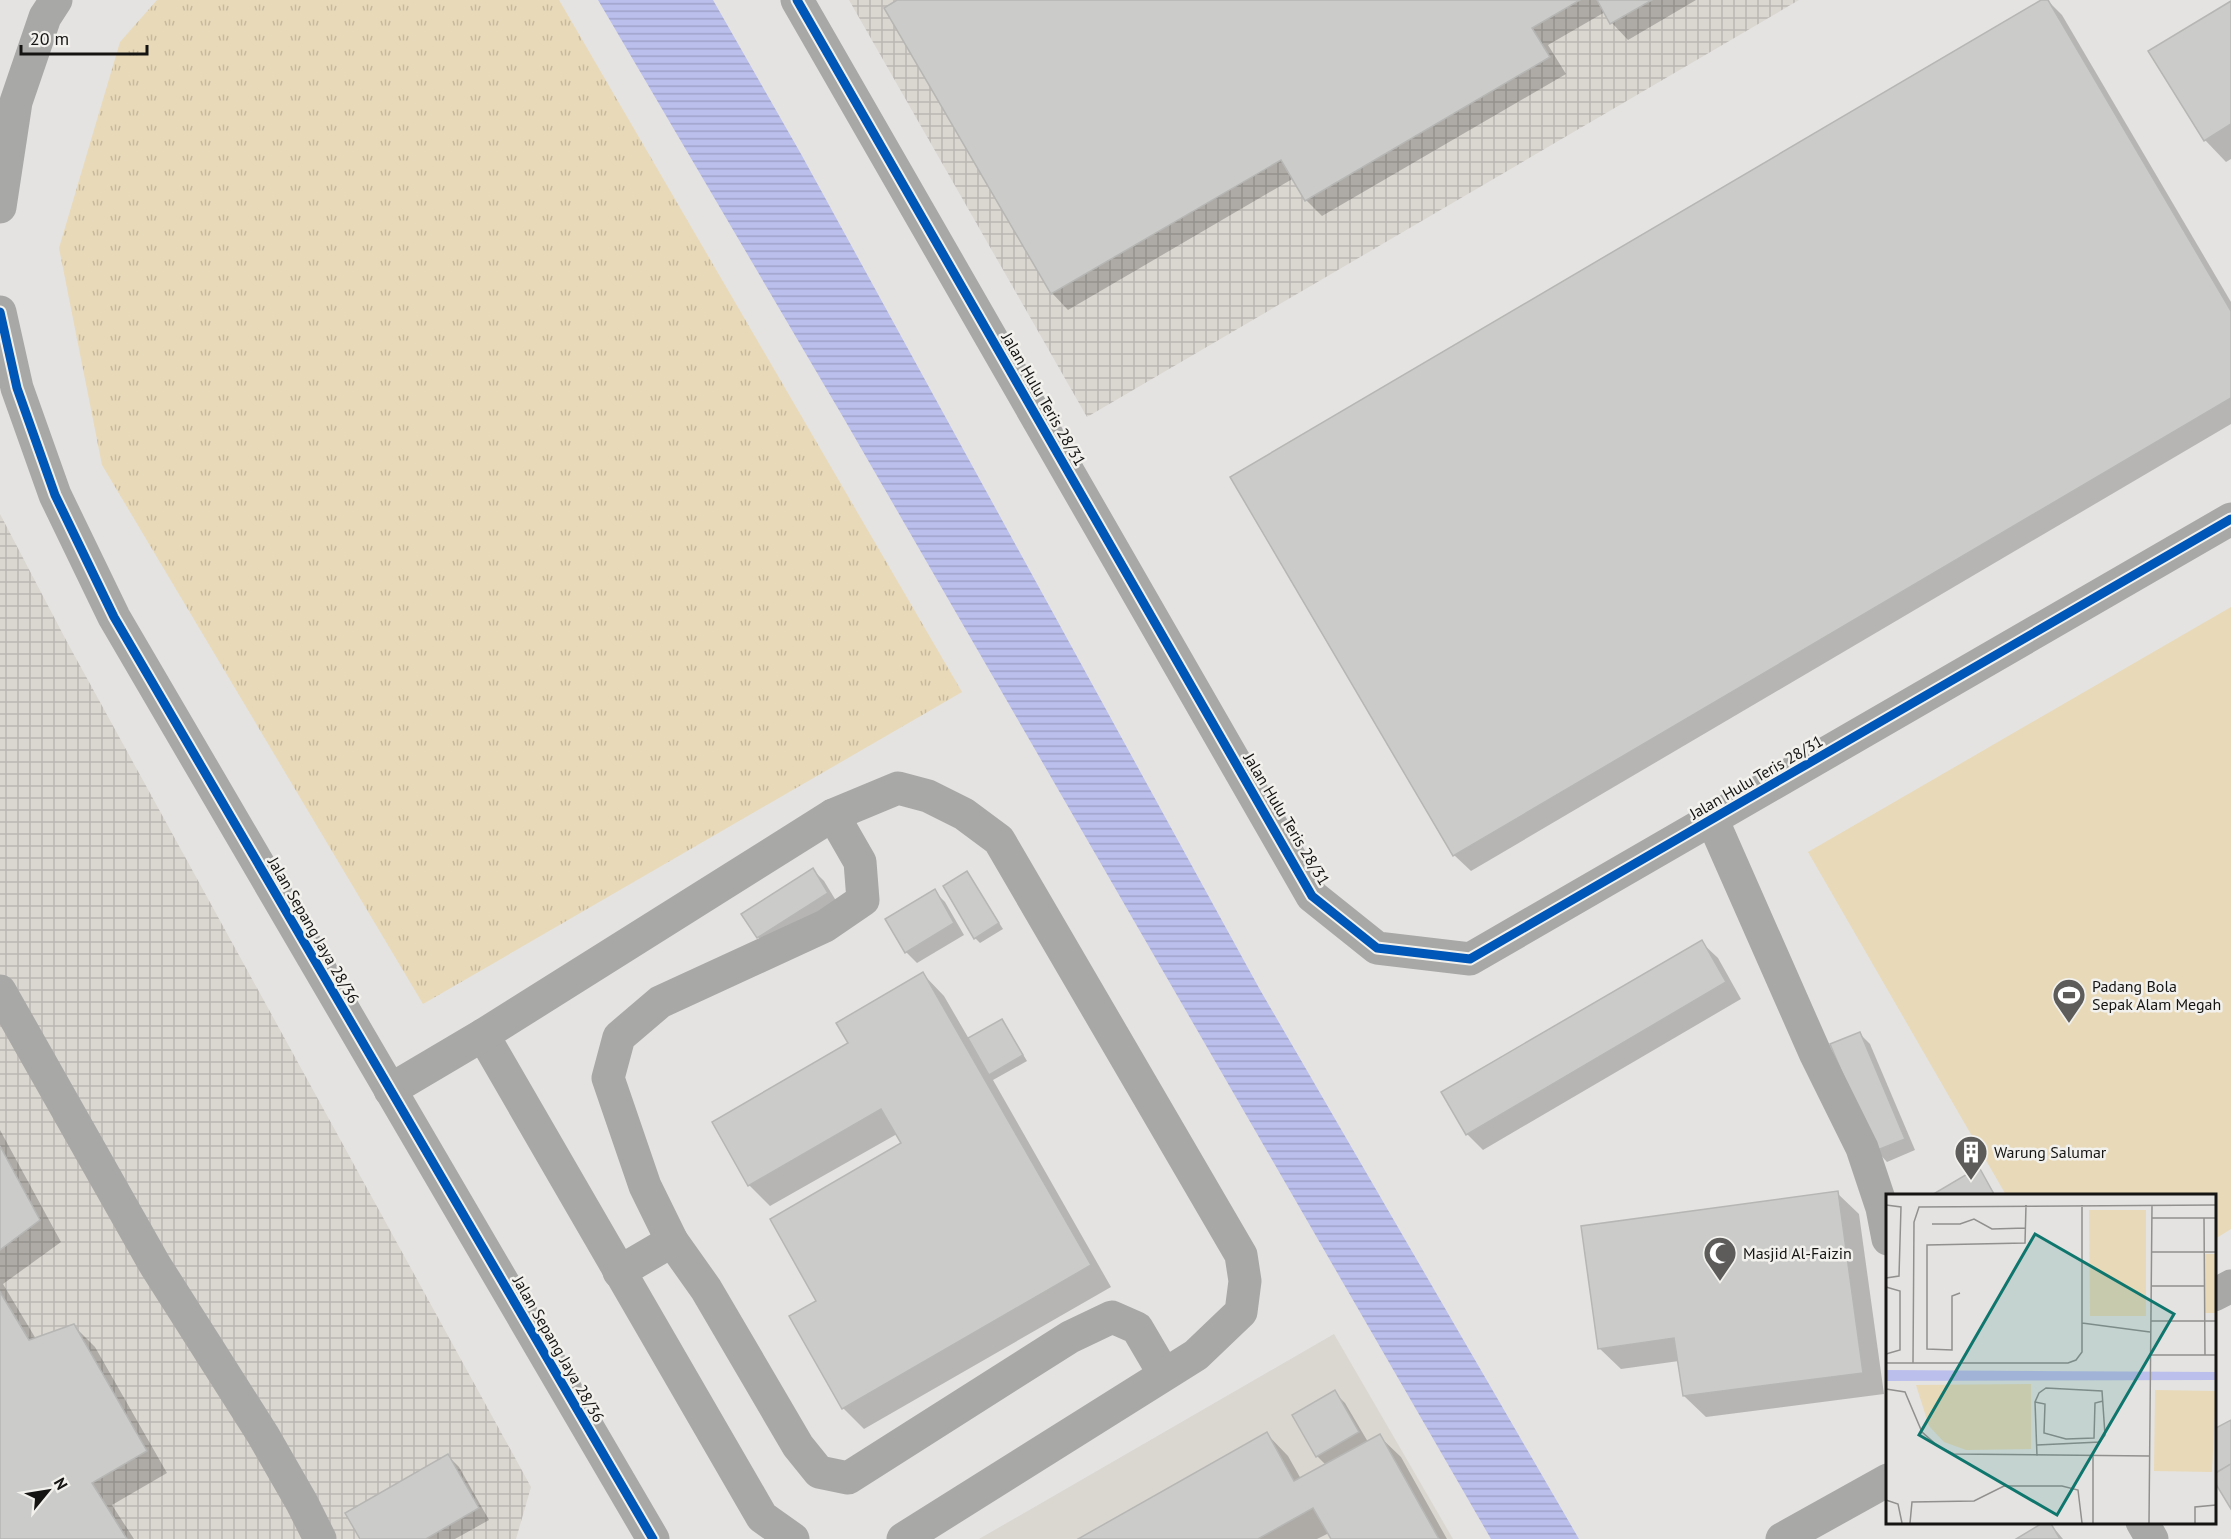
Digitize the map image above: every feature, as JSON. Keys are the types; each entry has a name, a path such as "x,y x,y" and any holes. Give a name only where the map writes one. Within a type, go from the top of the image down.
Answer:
{"street":[{"path":"0,207 16,102 45,17 56,0"},
{"name":"Jalan Hulu Teris 28/31","path":"797,0 1312,896 1377,948 1470,959 2231,519"},
{"name":"Jalan Sepang Jaya 28/36","path":"0,312 17,388 55,495 114,617 653,1539"},
{"path":"390,1090 483,1035 833,815 898,789 928,796 964,814 999,840 1240,1255 1245,1281 1241,1312 1196,1355 903,1539"},
{"path":"833,815 860,862 863,900 825,926 660,1002 619,1036 608,1078 645,1186 672,1241 706,1289 798,1446 819,1472 848,1478 1070,1337 1112,1317 1137,1328 1164,1374"},
{"path":"1712,819 1816,1055 1862,1148 1882,1208 1886,1233"},
{"path":"0,991 155,1265 263,1435 320,1539"},
{"path":"483,1035 762,1517 794,1539"},
{"path":"620,1272 672,1241"},
{"path":"2216,1294 2231,1286"},
{"path":"1782,1539 1886,1480"},
{"path":"2143,1524 2152,1539"}],"shaded area":[{"path":"849,0 1799,0 1087,417"},
{"path":"0,514 67,642 531,1487 516,1539 0,1539"},
{"path":"1334,1334 1453,1539 979,1539"}],"green space":[{"path":"157,0 559,0 962,692 423,1004 102,465 59,248 120,42"},
{"name":"Padang Bola Sepak Alam Megah","path":"2231,607 2231,1229 2216,1238 2216,1194 2005,1194 1808,852"}],"water":[{"path":"598,0 713,0 801,154 1259,988 1579,1539 1491,1539 843,417"}],"building":[{"path":"897,0 1580,0 1532,28 1550,57 1305,201 1281,160 1051,294 884,8"},
{"path":"1597,0 1652,0 1610,24"},
{"path":"2041,0 2048,0 2231,311 2231,398 1453,856 1230,477"},
{"path":"2231,1 2231,124 2204,141 2148,51"},
{"path":"813,868 828,893 757,938 741,914"},
{"path":"967,871 999,923 974,939 943,886"},
{"path":"935,889 954,923 905,953 885,919"},
{"path":"1702,940 1726,982 1466,1135 1441,1092"},
{"path":"923,972 1091,1265 842,1409 789,1316 816,1301 770,1219 901,1143 881,1109 748,1186 712,1122 848,1043 836,1023"},
{"path":"1002,1019 1023,1055 989,1075 968,1038"},
{"path":"1860,1032 1905,1139 1875,1151 1830,1044"},
{"path":"0,1146 40,1220 0,1250"},
{"name":"Warung Salumar","path":"1979,1167 1994,1194 1933,1194"},
{"name":"Masjid Al-Faizin","path":"1838,1191 1863,1373 1683,1396 1674,1338 1598,1349 1581,1226"},
{"path":"0,1292 29,1340 74,1324 147,1451 92,1483 127,1539 0,1539"},
{"path":"1335,1390 1359,1432 1316,1457 1292,1415"},
{"path":"2231,1420 2231,1464 2216,1473 2216,1428"},
{"path":"1267,1432 1294,1481 1380,1434 1439,1539 1331,1539 1313,1508 1258,1539 1078,1539"},
{"path":"448,1454 479,1508 426,1539 360,1539 345,1513"},
{"path":"2231,1464 2231,1509 2216,1484 2216,1473"},
{"path":"2041,1524 2051,1524 2060,1539 2016,1539"}],"cycle path":[{"path":"797,0 1312,896 1377,948 1470,959 2231,519"},
{"path":"0,312 17,388 55,495 114,617 653,1539"}],"place":[{"name":"Padang Bola Sepak Alam Megah","path":"2069,1024"},
{"name":"Warung Salumar","path":"1971,1181"},
{"name":"Masjid Al-Faizin","path":"1720,1282"}]}
